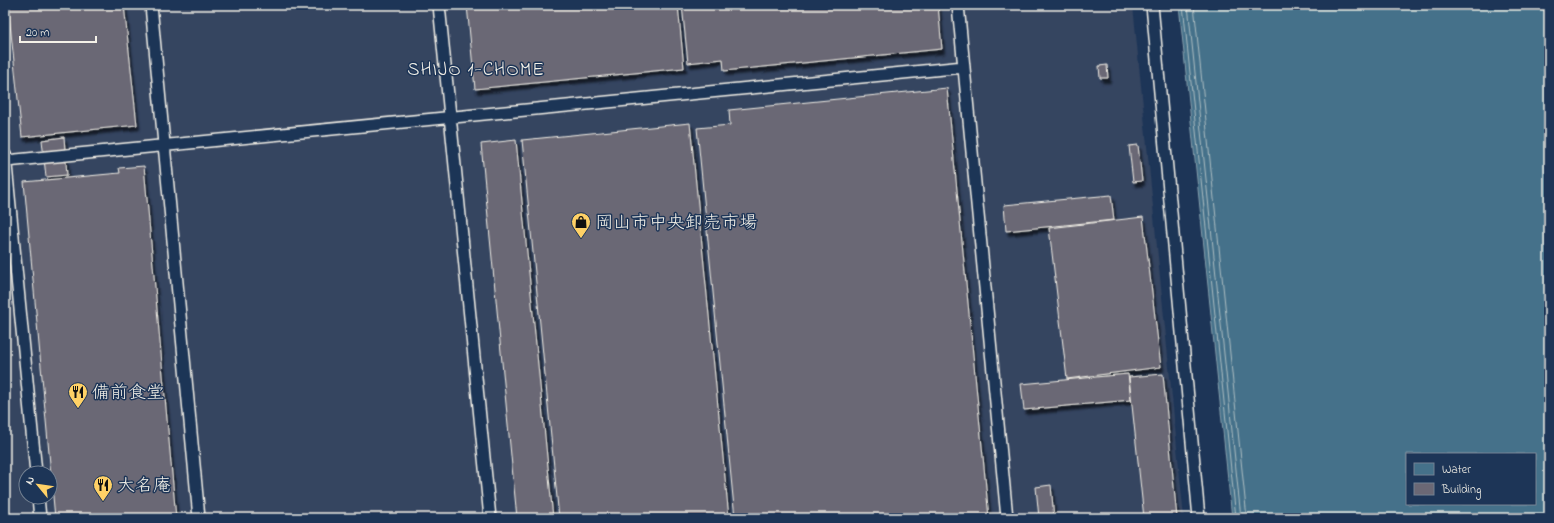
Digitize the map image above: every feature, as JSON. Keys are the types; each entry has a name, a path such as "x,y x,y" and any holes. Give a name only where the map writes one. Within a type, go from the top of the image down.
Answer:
{"lane":[{"path":"151,5 199,518"},
{"path":"439,5 490,518"},
{"path":"958,5 1007,518"},
{"path":"1152,5 1198,518"},
{"path":"6,161 964,67"},
{"path":"5,155 35,465"},
{"path":"39,505 40,518"}],"shaded area":[{"name":"岡山市中央卸売市場","path":"5,5 1133,5 1184,518 5,518"}],"water":[{"path":"1179,5 1549,5 1549,518 1232,518"}],"building":[{"path":"8,5 124,5 137,125 22,137"},
{"path":"467,5 678,5 684,68 475,89"},
{"path":"682,5 938,5 942,49 724,71 723,59 688,63"},
{"path":"1107,65 1108,78 1100,78 1099,66"},
{"path":"947,88 989,518 735,518 697,128 730,125 729,110"},
{"path":"690,123 729,518 559,518 522,140"},
{"path":"64,137 67,175 46,177 42,140"},
{"path":"516,140 553,518 517,518 481,144"},
{"path":"1138,145 1142,181 1133,182 1129,146"},
{"path":"144,166 176,518 55,518 54,505 58,505 58,465 50,465 24,182 120,173 119,168"},
{"path":"1111,195 1114,220 1006,231 1004,205"},
{"path":"1143,217 1161,367 1067,379 1049,228"},
{"path":"1128,374 1131,400 1024,410 1021,384"},
{"path":"1163,374 1177,518 1144,518 1129,377"},
{"path":"1051,485 1054,518 1039,518 1036,487"}],"place":[{"name":"岡山市中央卸売市場","path":"581,239"},
{"name":"備前食堂","path":"78,409"},
{"name":"大名庵","path":"103,502"}],"district":[{"name":"SHIJO 1-CHOME","path":"476,68"}]}
